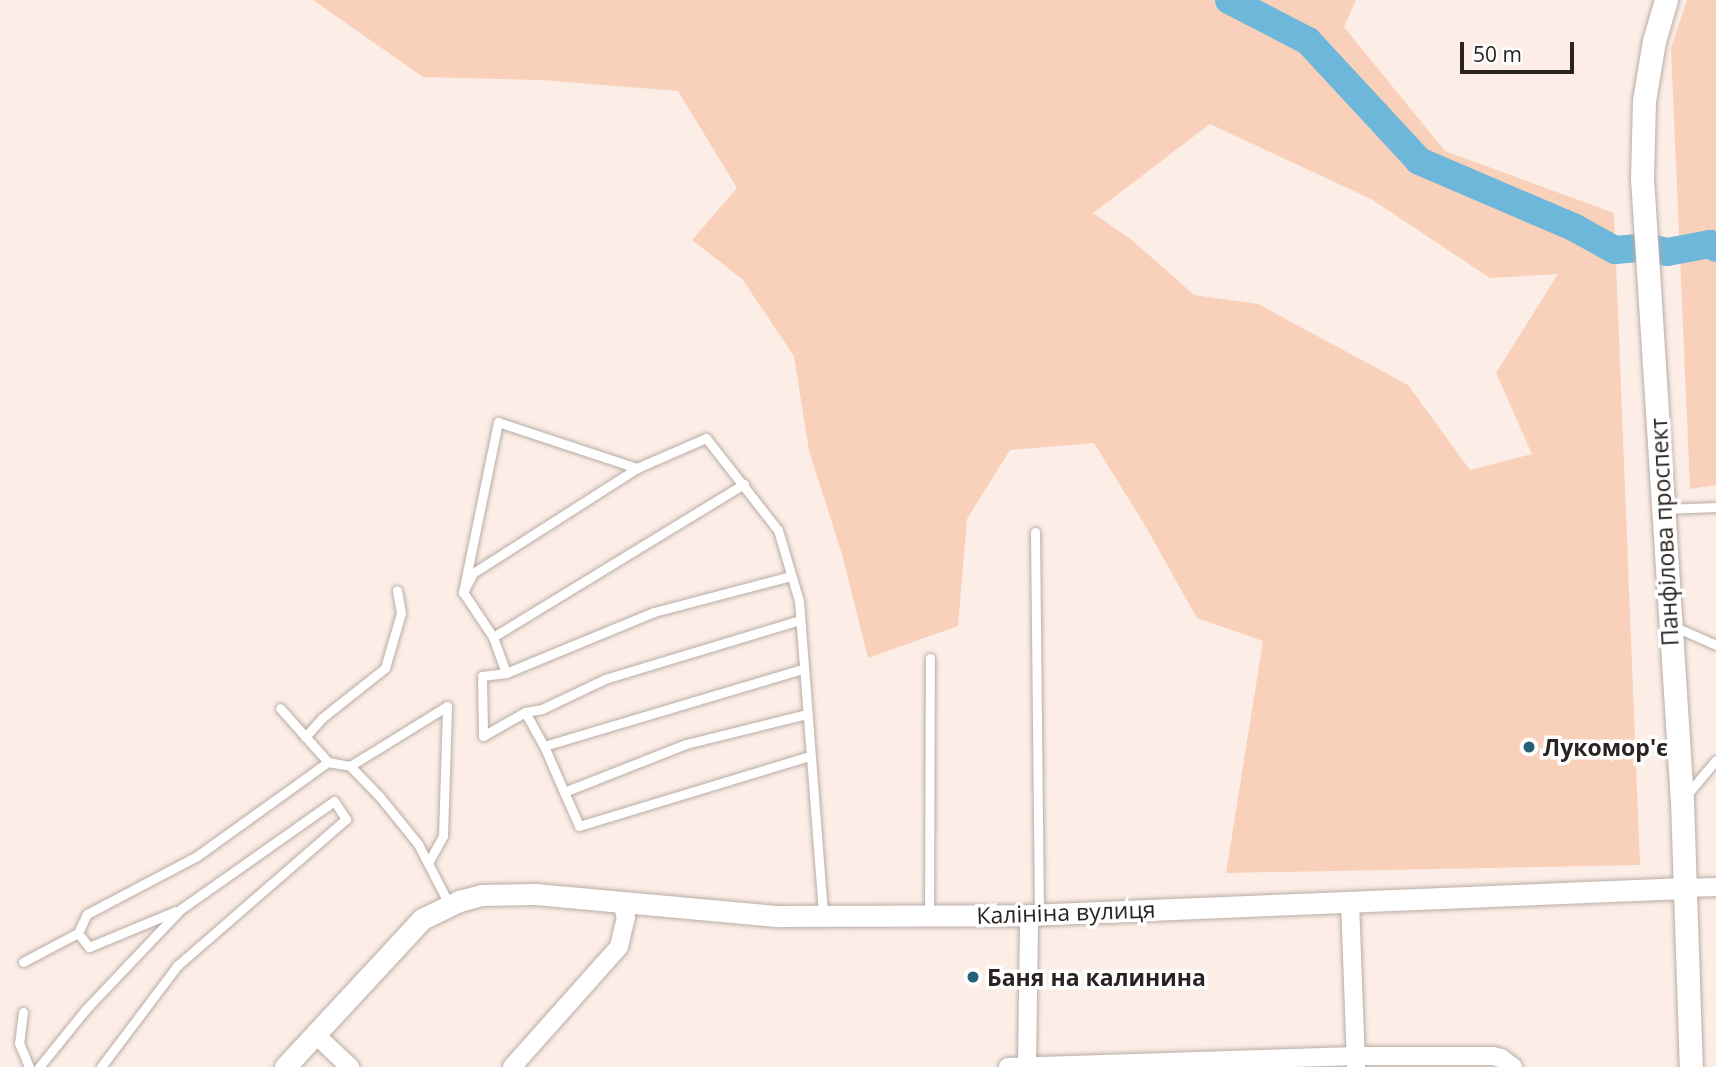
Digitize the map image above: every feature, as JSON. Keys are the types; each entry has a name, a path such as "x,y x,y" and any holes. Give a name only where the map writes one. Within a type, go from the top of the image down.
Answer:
{"main road":[{"name":"Панфілова проспект","path":"1666,0 1654,41 1644,101 1642,178 1682,801 1691,1067"}],"street":[{"name":"Калініна вулиця","path":"285,1067 422,919 450,905 504,892 779,916 823,916 1034,915 1716,887"},
{"path":"1350,901 1356,1062"},
{"path":"512,1067 619,947 626,917 622,904"},
{"path":"1027,1067 1034,915"},
{"path":"316,1035 350,1067"},
{"path":"1008,1067 1356,1062 1493,1056 1501,1058 1513,1067"}],"lane":[{"path":"506,674 493,637 463,592 498,422 637,468"},
{"path":"463,592 473,573 637,468 706,438 778,530 799,601 823,916"},
{"path":"493,637 744,484"},
{"path":"1663,509 1716,507"},
{"path":"1034,915 1035,532"},
{"path":"791,576 654,612 506,674 482,676 484,736 525,712 542,709 605,679 800,620"},
{"path":"305,737 322,718 385,668 401,613 397,590"},
{"path":"1669,624 1716,645"},
{"path":"929,915 930,658"},
{"path":"544,746 803,669"},
{"path":"350,766 447,706 443,836 428,863"},
{"path":"280,708 328,762 350,766 380,797 418,844 450,905"},
{"path":"525,712 544,746 579,826 810,756"},
{"path":"564,793 686,744 807,713"},
{"path":"1682,801 1716,760"},
{"path":"23,962 78,933 86,914 197,856 328,762"},
{"path":"39,1067 86,1009 181,909 334,801 346,819 177,966 101,1067"},
{"path":"78,933 89,947 181,909"},
{"path":"23,1012 19,1043 29,1067"}],"shaded area":[{"path":"313,0 1356,0 1344,27 1445,151 1614,213 1640,865 1226,873 1263,641 1197,618 1143,522 1094,443 1010,450 967,519 958,626 868,658 842,554 809,451 794,356 742,279 692,240 737,188 678,91 542,80 423,77","holes":["1210,124 1371,199 1490,278 1558,274 1496,373 1532,454 1470,470 1408,385 1258,304 1194,295 1132,240 1093,213"]},
{"path":"1687,0 1716,0 1716,485 1690,489 1671,48"}],"waterway":[{"path":"1229,0 1308,41 1419,161 1575,228 1615,250 1647,247 1667,252 1710,244 1716,248"}],"place":[{"name":"Лукомор'є","path":"1529,747"},
{"name":"Баня на калинина","path":"973,977"}]}
